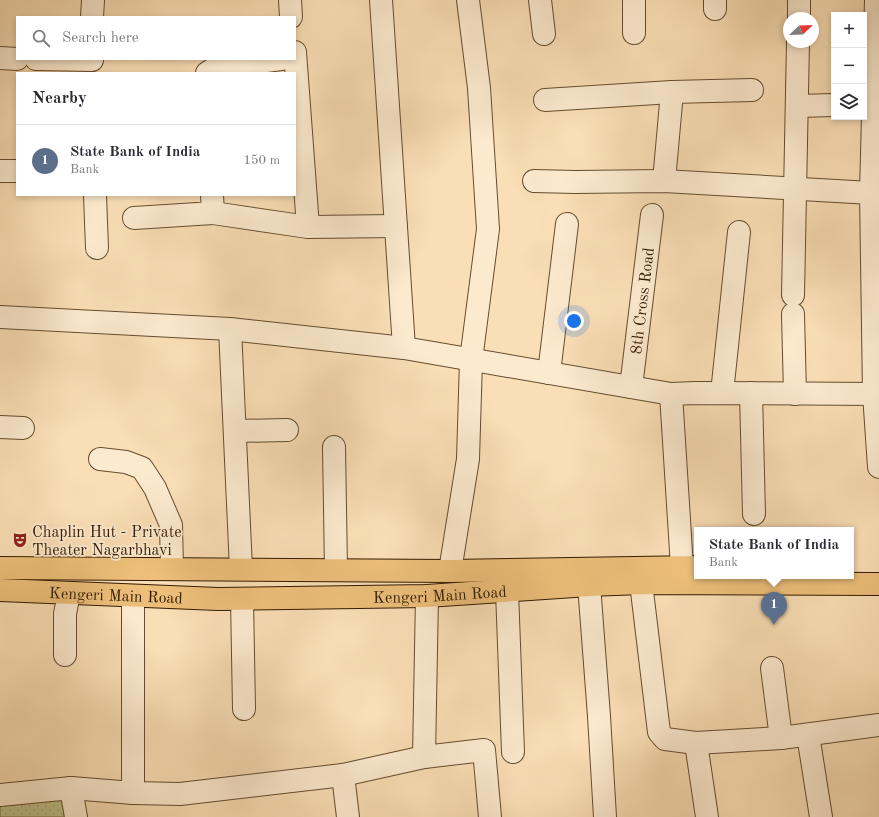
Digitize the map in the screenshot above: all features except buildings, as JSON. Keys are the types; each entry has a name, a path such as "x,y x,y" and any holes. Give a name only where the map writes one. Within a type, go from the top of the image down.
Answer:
{"main road":[{"name":"Kengeri Main Road","path":"0,568 450,571 690,567"},
{"path":"854,571 879,573"},
{"name":"Kengeri Main Road","path":"0,590 242,599 427,596 641,583 879,584"}],"street":[{"path":"92,16 93,0"},
{"path":"290,0 291,16"},
{"path":"381,0 404,348"},
{"path":"450,571 468,459 470,360 488,230 479,88 468,0"},
{"path":"540,0 544,34"},
{"path":"634,0 634,33"},
{"path":"799,0 799,12"},
{"path":"876,0 868,104 879,467"},
{"path":"795,394 793,305 794,188 798,48"},
{"path":"0,58 16,59"},
{"path":"47,60 92,64"},
{"path":"209,72 215,68 274,60"},
{"path":"295,60 308,227"},
{"path":"546,100 672,92 752,90"},
{"path":"664,181 672,92"},
{"path":"797,106 831,105"},
{"path":"0,171 16,171"},
{"path":"534,181 664,181 871,193"},
{"path":"95,196 97,248"},
{"path":"134,218 213,204 308,227 396,226"},
{"name":"8th Cross Road","path":"631,387 652,215"},
{"path":"549,373 567,224"},
{"path":"722,393 739,232"},
{"path":"0,317 230,329 404,348 671,394 876,394"},
{"path":"230,329 241,569"},
{"path":"751,393 754,514"},
{"path":"671,394 690,567"},
{"path":"0,427 23,428"},
{"path":"234,430 287,430"},
{"path":"334,447 336,570"},
{"path":"100,459 126,462 142,468 155,488 171,525 172,569"},
{"path":"641,583 659,732 665,739 696,743 781,738 879,725"},
{"path":"589,585 605,817"},
{"path":"506,591 513,752"},
{"path":"65,655 65,614 68,593"},
{"path":"133,596 133,793"},
{"path":"424,757 427,596"},
{"path":"242,599 244,709"},
{"path":"772,668 781,738"},
{"path":"808,735 821,817"},
{"path":"696,743 707,817"},
{"path":"0,796 71,788 133,793 180,794 343,775 424,757 484,750 490,817"},
{"path":"343,775 348,817"},
{"path":"71,788 76,817"}],"green space":[{"path":"64,798 68,817 0,817 0,804"}],"place":[{"name":"Chaplin Hut - Private Theater Nagarbhavi","path":"20,540"},
{"name":"State Bank of India","path":"774,625"}]}
